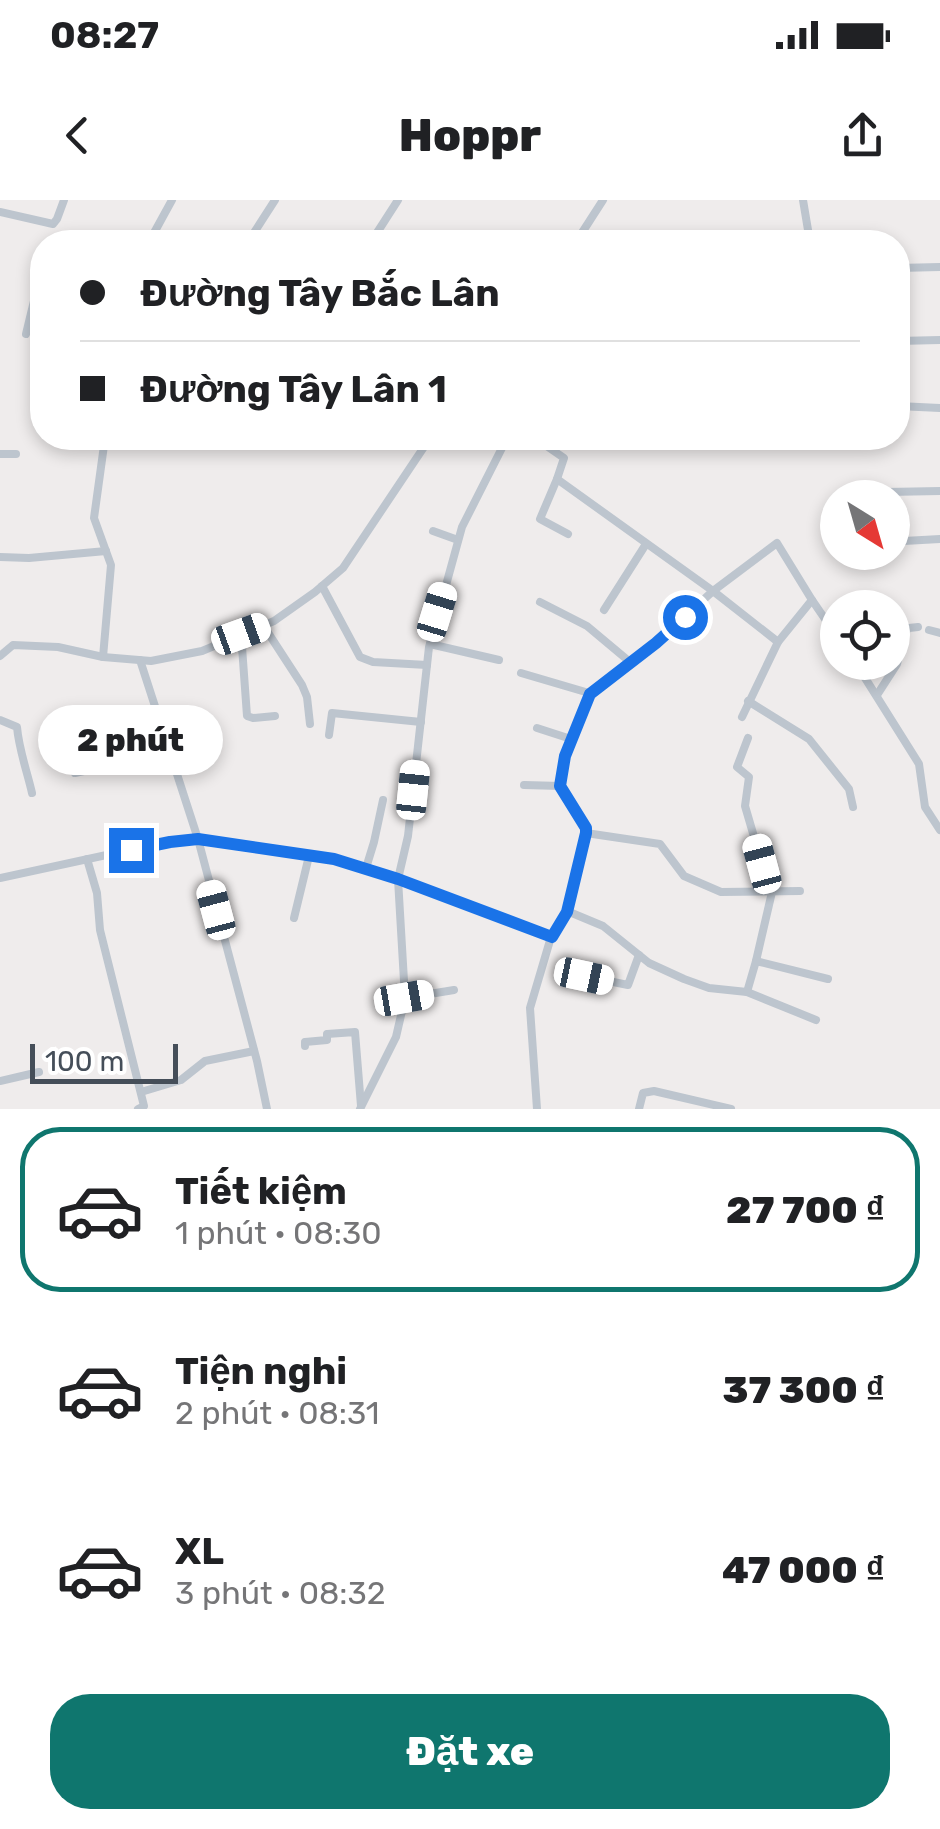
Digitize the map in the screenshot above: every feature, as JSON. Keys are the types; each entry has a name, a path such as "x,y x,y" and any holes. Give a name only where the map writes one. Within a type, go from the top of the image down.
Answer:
{"street":[{"path":"0,212 53,224 64,200"},
{"path":"156,230 172,200"},
{"path":"256,230 275,200"},
{"path":"379,230 398,200"},
{"path":"584,230 603,200"},
{"path":"803,200 808,230"},
{"path":"910,267 940,266"},
{"path":"26,334 30,317"},
{"path":"910,341 940,340"},
{"path":"910,407 940,408"},
{"path":"103,450 94,518 111,565 103,657"},
{"path":"0,656 13,645 58,646 103,657 152,661 202,652 274,621 343,568 422,450"},
{"path":"361,1108 396,1036 404,998 398,879 408,836 430,644 462,528 501,450"},
{"path":"553,450 564,458 540,519 568,534"},
{"path":"0,454 16,454"},
{"path":"557,480 778,642"},
{"path":"910,491 940,490"},
{"path":"432,531 458,540"},
{"path":"910,541 940,539"},
{"path":"537,1109 530,1008 552,937 567,912 586,833 560,786 565,756 590,694 777,543 820,611"},
{"path":"604,610 646,544"},
{"path":"0,557 106,551"},
{"path":"322,586 360,658 427,665"},
{"path":"742,718 778,642 812,600"},
{"path":"540,602 587,626 630,662"},
{"path":"263,625 302,686 310,724"},
{"path":"877,694 897,664 904,632 918,628"},
{"path":"928,630 940,632"},
{"path":"241,634 247,716 275,716"},
{"path":"430,644 499,660"},
{"path":"140,660 198,839 267,1109"},
{"path":"521,673 590,694"},
{"path":"867,680 919,764 925,807 940,830"},
{"path":"748,701 810,739 849,789 853,806"},
{"path":"329,735 332,713 421,722"},
{"path":"75,773 97,768 87,734 158,718"},
{"path":"0,720 16,724 32,793"},
{"path":"537,728 572,739"},
{"path":"747,992 770,892 746,806 749,777 737,767 748,738"},
{"path":"524,784 560,786"},
{"path":"366,868 383,800"},
{"path":"586,833 660,844 684,876 721,892 800,891"},
{"path":"0,878 198,839 334,859 552,937"},
{"path":"294,918 309,856"},
{"path":"88,859 97,893 100,930 144,1106 138,1109"},
{"path":"567,912 604,926 666,971 710,988 747,992 816,1020"},
{"path":"584,976 628,985 639,955"},
{"path":"756,962 828,979"},
{"path":"404,998 454,990"},
{"path":"305,1046 304,1042 327,1040 327,1034 355,1032 361,1108"},
{"path":"141,1092 181,1080 205,1060 254,1051"},
{"path":"0,1081 39,1072"},
{"path":"639,1109 643,1093 654,1091 731,1109"}],"route":[{"path":"131,850 198,839 334,859 552,937 567,912 586,833 560,786 565,756 590,694 685,617"}]}
